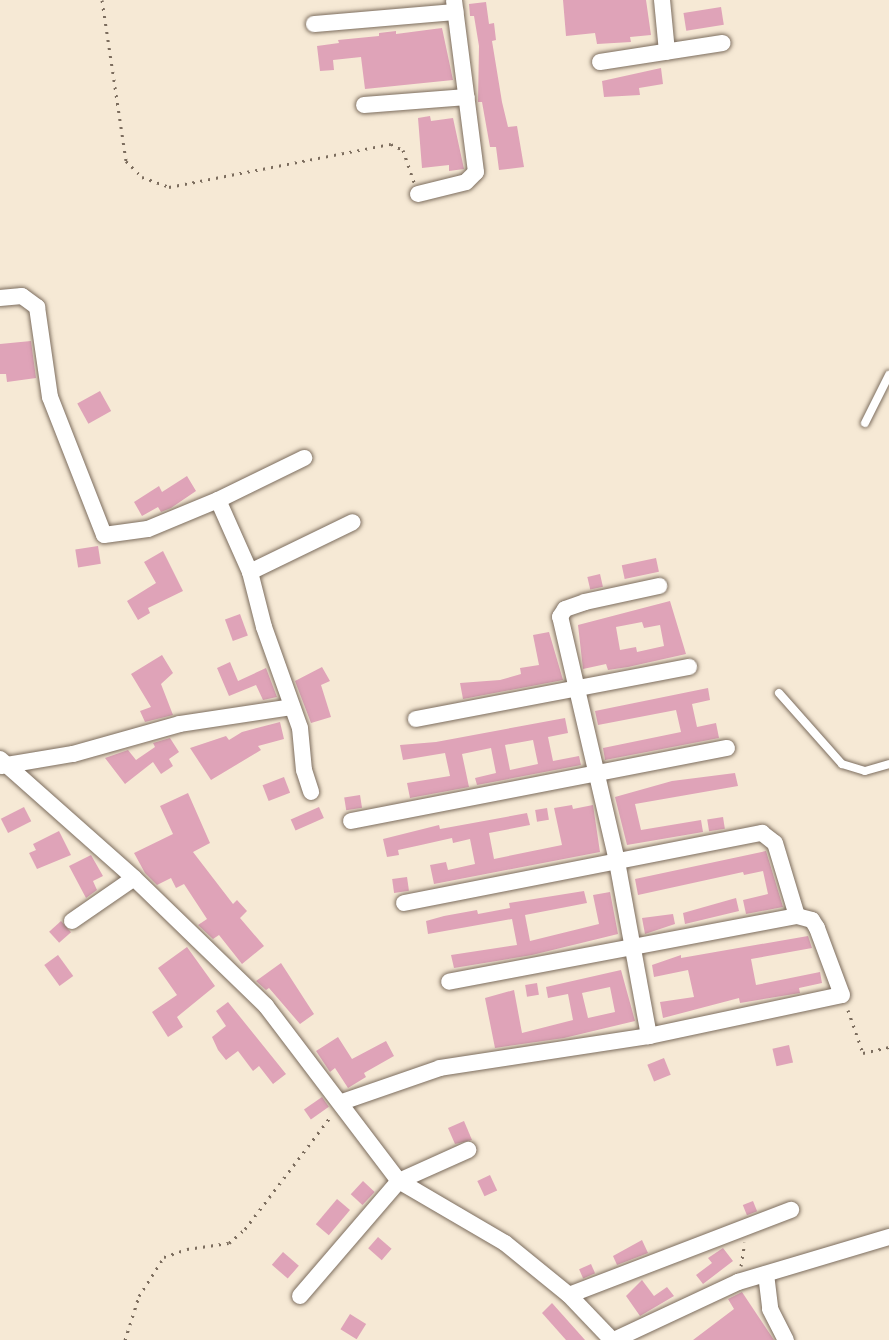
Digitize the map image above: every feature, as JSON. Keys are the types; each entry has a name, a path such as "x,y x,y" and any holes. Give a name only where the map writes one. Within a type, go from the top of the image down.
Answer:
{"street":[{"path":"662,0 667,52"},
{"path":"314,24 454,6 474,177 466,182 418,194"},
{"path":"600,62 723,43"},
{"path":"364,105 467,97"},
{"path":"0,298 22,296 37,307 50,397 104,535 148,529 218,500 304,458"},
{"path":"218,500 250,572 264,627 300,728 304,770 311,792"},
{"path":"250,572 353,522"},
{"path":"649,1036 617,861 560,617 562,612 585,602 659,586"},
{"path":"416,719 689,667"},
{"path":"2,763 73,754 180,724 292,707"},
{"path":"351,821 727,748"},
{"path":"2,763 134,878 266,1006 342,1102 399,1181 505,1243 569,1295 613,1340 738,1282 889,1237"},
{"path":"404,903 767,835 775,843 797,916"},
{"path":"72,921 134,878"},
{"path":"342,1102 440,1068 649,1036 842,995 817,928 812,920 797,916 449,982"},
{"path":"300,1296 399,1181 468,1150"},
{"path":"569,1295 791,1210"},
{"path":"766,1274 770,1309 786,1340"}],"lane":[{"path":"865,423 889,375"},
{"path":"779,693 842,764 865,771 889,764"}],"path":[{"path":"102,0 124,149 132,170 142,177 169,187 391,144 403,150 418,194"},
{"path":"842,995 863,1053 889,1047"},
{"path":"125,1340 139,1296 164,1257 187,1249 229,1243 245,1229 342,1102"},
{"path":"738,1282 747,1229"}],"building":[{"path":"563,0 646,0 651,35 630,37 631,42 597,44 595,33 566,36"},
{"path":"486,2 489,24 494,23 496,40 492,41 502,102 508,127 517,126 524,167 499,170 496,147 490,147 482,102 478,102 479,46 469,4"},
{"path":"721,7 724,25 686,31 683,13"},
{"path":"442,28 453,80 365,89 361,57 333,60 334,70 320,71 317,46 339,43 338,40 379,36 379,33"},
{"path":"661,68 663,84 639,88 640,95 604,97 602,81"},
{"path":"430,116 431,121 453,118 464,169 449,171 449,165 422,168 418,118"},
{"path":"31,341 36,378 7,382 6,374 0,374 0,344"},
{"path":"100,391 111,411 88,424 77,404"},
{"path":"187,476 196,491 171,508 161,512 158,507 142,516 134,502 159,486 162,492"},
{"path":"98,546 101,564 78,567 75,550"},
{"path":"163,551 183,591 148,608 150,613 138,620 127,601 156,583 144,562"},
{"path":"656,558 659,572 625,579 622,565"},
{"path":"600,574 603,587 590,590 587,577"},
{"path":"670,601 686,654 608,670 606,664 583,669 578,625","holes":["642,622 644,628 660,625 664,646 637,652 636,647 620,650 616,627"]},
{"path":"240,614 248,636 233,641 225,619"},
{"path":"549,632 563,680 463,699 460,683 500,680 521,674 520,668 539,665 533,635"},
{"path":"162,655 173,673 161,684 173,715 145,722 140,711 151,707 131,674"},
{"path":"230,662 238,681 266,668 277,697 263,700 256,685 229,696 217,668"},
{"path":"322,667 330,681 321,685 331,717 311,723 295,681"},
{"path":"708,688 710,700 692,704 697,727 716,723 719,738 605,760 603,748 681,732 676,710 598,725 595,711"},
{"path":"565,718 568,733 548,737 553,761 579,756 581,765 477,785 475,778 496,773 491,748 462,754 469,787 410,798 407,783 450,776 445,753 403,760 400,745 436,742","holes":["533,740 538,764 510,770 505,745"]},
{"path":"280,722 284,739 258,746 261,750 211,780 190,748 226,736 229,740 242,732"},
{"path":"170,738 179,752 169,759 173,766 161,774 153,762 125,784 105,758 128,750 136,760 155,747 153,743"},
{"path":"735,773 738,786 635,804 641,830 701,820 703,832 627,845 615,797 672,781"},
{"path":"284,777 290,793 269,801 263,785"},
{"path":"188,793 210,843 193,852 233,904 237,900 247,911 240,918 264,946 242,964 219,935 213,939 198,925 207,919 184,884 176,888 171,878 157,885 145,873 134,853 173,834 160,806"},
{"path":"360,795 362,808 346,810 344,798"},
{"path":"572,805 573,809 593,805 600,852 434,884 430,865 446,862 448,870 475,864 470,839 453,843 452,838 398,850 399,855 387,857 383,839 439,825 440,829 527,813 530,825 489,833 494,859 562,845 554,808"},
{"path":"24,807 31,821 8,833 1,819"},
{"path":"319,807 324,818 296,831 291,820"},
{"path":"547,808 549,820 537,822 535,810"},
{"path":"723,817 725,829 709,831 707,820"},
{"path":"59,831 71,855 37,869 29,853 36,850 33,844"},
{"path":"766,851 783,907 746,914 743,900 768,894 763,871 744,875 743,872 638,895 635,879"},
{"path":"91,855 103,876 93,881 97,890 86,898 69,866"},
{"path":"407,877 409,891 394,893 392,879"},
{"path":"584,891 587,903 525,915 530,941 599,924 593,895 610,892 618,934 532,955 454,968 451,955 517,945 512,919 428,934 426,921 444,916 477,910 478,914 510,908 509,903"},
{"path":"736,898 739,911 685,924 683,913"},
{"path":"673,914 675,924 645,934 642,918"},
{"path":"61,921 71,932 59,943 49,932"},
{"path":"808,936 812,948 751,959 756,985 820,972 822,983 799,988 800,993 740,1003 739,998 663,1018 660,1002 694,997 688,970 654,977 652,965 681,955 681,958"},
{"path":"187,947 215,986 177,1017 183,1027 168,1037 152,1012 177,995 158,968"},
{"path":"58,955 73,976 60,986 44,965"},
{"path":"281,963 314,1014 300,1024 269,988 266,990 256,981"},
{"path":"621,970 635,1021 564,1038 495,1048 485,998 514,990 522,1033 573,1020 568,994 548,998 546,987","holes":["610,987 615,1012 588,1018 582,993"]},
{"path":"537,983 539,995 527,997 525,985"},
{"path":"228,1002 286,1074 273,1084 259,1066 253,1071 238,1051 226,1060 218,1050 212,1037 226,1026 216,1011"},
{"path":"338,1037 352,1059 386,1041 394,1056 364,1073 366,1077 348,1088 335,1068 330,1072 316,1051"},
{"path":"789,1045 793,1063 776,1066 772,1049"},
{"path":"664,1058 671,1075 654,1081 647,1065"},
{"path":"322,1097 329,1107 311,1119 304,1110"},
{"path":"464,1121 472,1140 455,1144 448,1128"},
{"path":"490,1175 497,1190 484,1196 477,1181"},
{"path":"363,1181 375,1192 362,1205 351,1194"},
{"path":"337,1199 350,1210 329,1235 316,1224"},
{"path":"753,1201 757,1211 747,1215 743,1205"},
{"path":"378,1237 392,1249 382,1260 368,1248"},
{"path":"642,1240 648,1253 617,1265 613,1256"},
{"path":"723,1248 733,1261 703,1284 696,1275 712,1263 708,1258"},
{"path":"283,1252 299,1266 288,1279 272,1265"},
{"path":"591,1264 595,1273 583,1278 579,1269"},
{"path":"642,1280 654,1296 667,1287 674,1296 640,1316 626,1296"},
{"path":"742,1292 774,1340 693,1340 734,1309 728,1299"},
{"path":"552,1303 585,1340 566,1340 542,1313"},
{"path":"350,1314 366,1324 357,1339 340,1329"}]}
